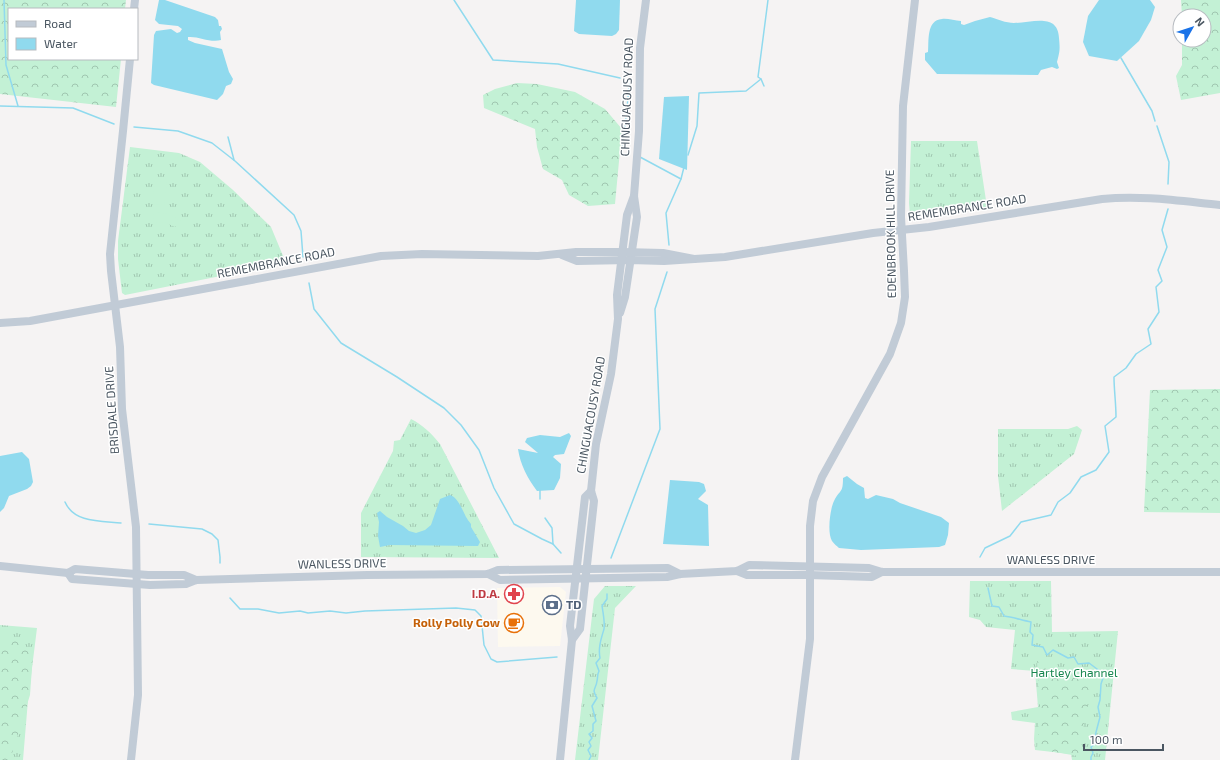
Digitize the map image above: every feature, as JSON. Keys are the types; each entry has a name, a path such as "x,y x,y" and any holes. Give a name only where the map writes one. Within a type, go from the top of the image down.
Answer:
{"main road":[{"name":"CHINGUACOUSY ROAD","path":"572,640 580,629 594,501 591,491 596,444 611,374 618,319 617,295 622,256 628,215 634,196 640,131 640,48 646,0"},
{"name":"EDENBROOK HILL DRIVE","path":"810,575 811,513 818,487 822,477 890,354 898,334 904,306 905,297 901,198 903,97 915,0"},
{"name":"BRISDALE DRIVE","path":"130,60 110,254 120,347 122,409 136,527 138,695 131,760"},
{"name":"CHINGUACOUSY ROAD","path":"618,319 625,297 637,217 634,196"},
{"name":"REMEMBRANCE ROAD","path":"0,323 30,321 381,256 422,254 538,256 559,254 577,261 631,256 664,261 725,257 854,236 935,226 1102,199 1124,197 1169,199 1220,205"},
{"name":"CHINGUACOUSY ROAD","path":"560,760 572,640 570,626 585,497 591,491"},
{"name":"WANLESS DRIVE","path":"488,574 500,580 667,578 680,574 737,571 749,565 869,568 882,572 1220,572"},
{"name":"WANLESS DRIVE","path":"0,566 68,573 75,569 137,574 184,575 196,580"},
{"name":"WANLESS DRIVE","path":"68,573 72,579 137,584 186,584 196,580 368,575 488,574 498,570 577,568 668,568 680,574"},
{"name":"WANLESS DRIVE","path":"737,571 747,575 872,577 882,572"},
{"path":"795,760 810,638 810,575"}],"shaded area":[{"path":"560,587 566,592 560,646 498,647 497,588"}],"green space":[{"path":"0,0 126,0 125,8 8,8 8,60 121,60 116,107 0,94"},
{"path":"1181,0 1220,0 1220,93 1181,100 1176,76 1182,65 1182,48 1212,48 1212,8 1182,8"},
{"path":"517,83 537,84 575,92 605,109 622,129 615,204 588,206 569,195 562,180 543,169 537,147 535,129 484,108 483,95 495,89"},
{"path":"911,141 977,141 987,207 913,217 910,215"},
{"path":"130,147 179,153 200,162 233,190 271,227 286,263 125,295 122,293 118,259 118,241"},
{"path":"155,181 167,183 164,205 152,204"},
{"path":"158,212 171,215 181,221 175,227 166,223 156,222 154,220 153,213"},
{"path":"1220,389 1220,513 1144,512 1150,390"},
{"path":"411,419 427,430 440,444 499,558 361,557 361,513 393,451 394,441 400,440"},
{"path":"1077,426 1082,430 1074,454 1002,511 998,476 998,429 1068,429"},
{"name":"Hartley Channel","path":"970,581 1051,581 1052,632 1118,631 1105,760 1072,760 1071,754 1035,750 1035,723 1012,720 1011,712 1038,707 1035,671 1011,669 1015,630 986,627 980,620 969,617"},
{"path":"605,586 636,586 615,608 598,760 575,760 594,599"},
{"path":"0,625 37,628 28,700 23,760 0,760"},
{"path":"12,636 33,653 30,695 10,760 0,760 0,640"},
{"path":"1037,661 1091,684 1078,756 1037,749 1040,707"}],"water":[{"path":"159,0 165,0 215,17 218,20 219,26 221,26 222,29 220,32 221,40 213,41 196,37 188,37 188,40 195,43 222,49 229,72 233,79 231,84 226,86 223,94 217,100 151,83 154,35 156,31 171,29 177,33 182,29 178,26 159,24 155,20"},
{"path":"576,0 620,0 619,30 616,34 612,36 579,34 574,31"},
{"path":"1099,0 1150,0 1155,7 1151,20 1139,41 1117,61 1089,56 1083,42 1088,16"},
{"path":"990,17 1011,23 1042,21 1049,22 1054,25 1059,38 1060,50 1057,62 1059,68 1057,69 1052,67 1041,70 1038,75 937,74 925,60 925,53 928,52 929,32 933,23 937,20 944,19 961,21 961,24 964,25"},
{"path":"689,96 687,170 659,159 664,97"},
{"path":"569,433 571,436 564,454 555,455 553,457 561,464 560,478 554,490 537,491 525,471 518,449 538,453 525,442 527,438 540,435 560,437"},
{"path":"22,452 29,459 33,482 27,489 9,496 4,508 0,512 0,456"},
{"path":"847,476 864,488 865,498 868,499 876,495 893,499 900,503 941,517 949,523 945,545 939,547 861,550 839,548 830,537 830,515 836,497 842,489 843,478"},
{"path":"670,480 699,482 704,484 706,491 698,499 708,505 709,546 663,544"},
{"path":"450,495 457,500 471,524 471,527 480,542 478,546 390,545 380,547 378,536 379,522 377,513 380,511 409,531 416,533 425,530 431,525 440,499"}],"waterway":[{"path":"4,0 6,65 18,106"},
{"path":"454,0 493,60 558,64 620,78"},
{"path":"764,86 761,79 758,77 768,0"},
{"path":"1121,58 1152,111 1155,121"},
{"path":"688,155 697,126 699,93 746,91 761,79"},
{"path":"623,145 629,80"},
{"path":"0,106 73,108 114,124"},
{"path":"1157,126 1169,162 1168,184"},
{"path":"134,127 178,131 212,143 235,161 294,215 301,231 303,257"},
{"path":"228,137 234,160"},
{"path":"640,157 681,179"},
{"path":"669,245 666,213 681,179 684,167"},
{"path":"980,557 985,548 1010,536 1021,522 1051,515 1058,502 1070,493 1081,477 1096,470 1109,452 1105,426 1116,417 1114,377 1126,368 1136,354 1151,344 1148,329 1159,312 1156,287 1162,281 1158,270 1167,247 1162,230 1168,209"},
{"path":"611,558 660,429 655,309 667,272"},
{"path":"309,283 314,309 341,343 444,408 461,425 479,450 494,488 514,524 553,544 561,553"},
{"path":"540,490 540,499"},
{"path":"65,502 69,509 81,517 89,520 121,523"},
{"path":"545,518 552,528 553,544"},
{"path":"149,524 202,529 212,534 218,540 220,563"},
{"path":"988,588 992,606 999,607 1004,616 1031,622 1030,632 1033,635 1032,645 1043,647 1047,655 1053,650 1068,658 1074,657 1078,664 1089,663 1101,672 1103,678 1098,707 1100,717 1095,736 1096,743 1091,747 1093,753 1091,760"},
{"path":"589,760 591,756 588,750 591,746 589,742 592,738 589,734 593,731 593,724 596,721 592,706 597,698 594,691 599,671 596,663 600,658 599,654 604,629 602,606 607,599 607,594"},
{"path":"230,598 240,609 258,609 279,613 300,611 308,613 330,611 346,613 456,608 475,610 481,616 484,645 491,659 497,662 557,657"}],"place":[{"name":"I.D.A.","path":"514,594"},
{"name":"TD","path":"552,605"},
{"name":"Rolly Polly Cow","path":"514,623"}]}
